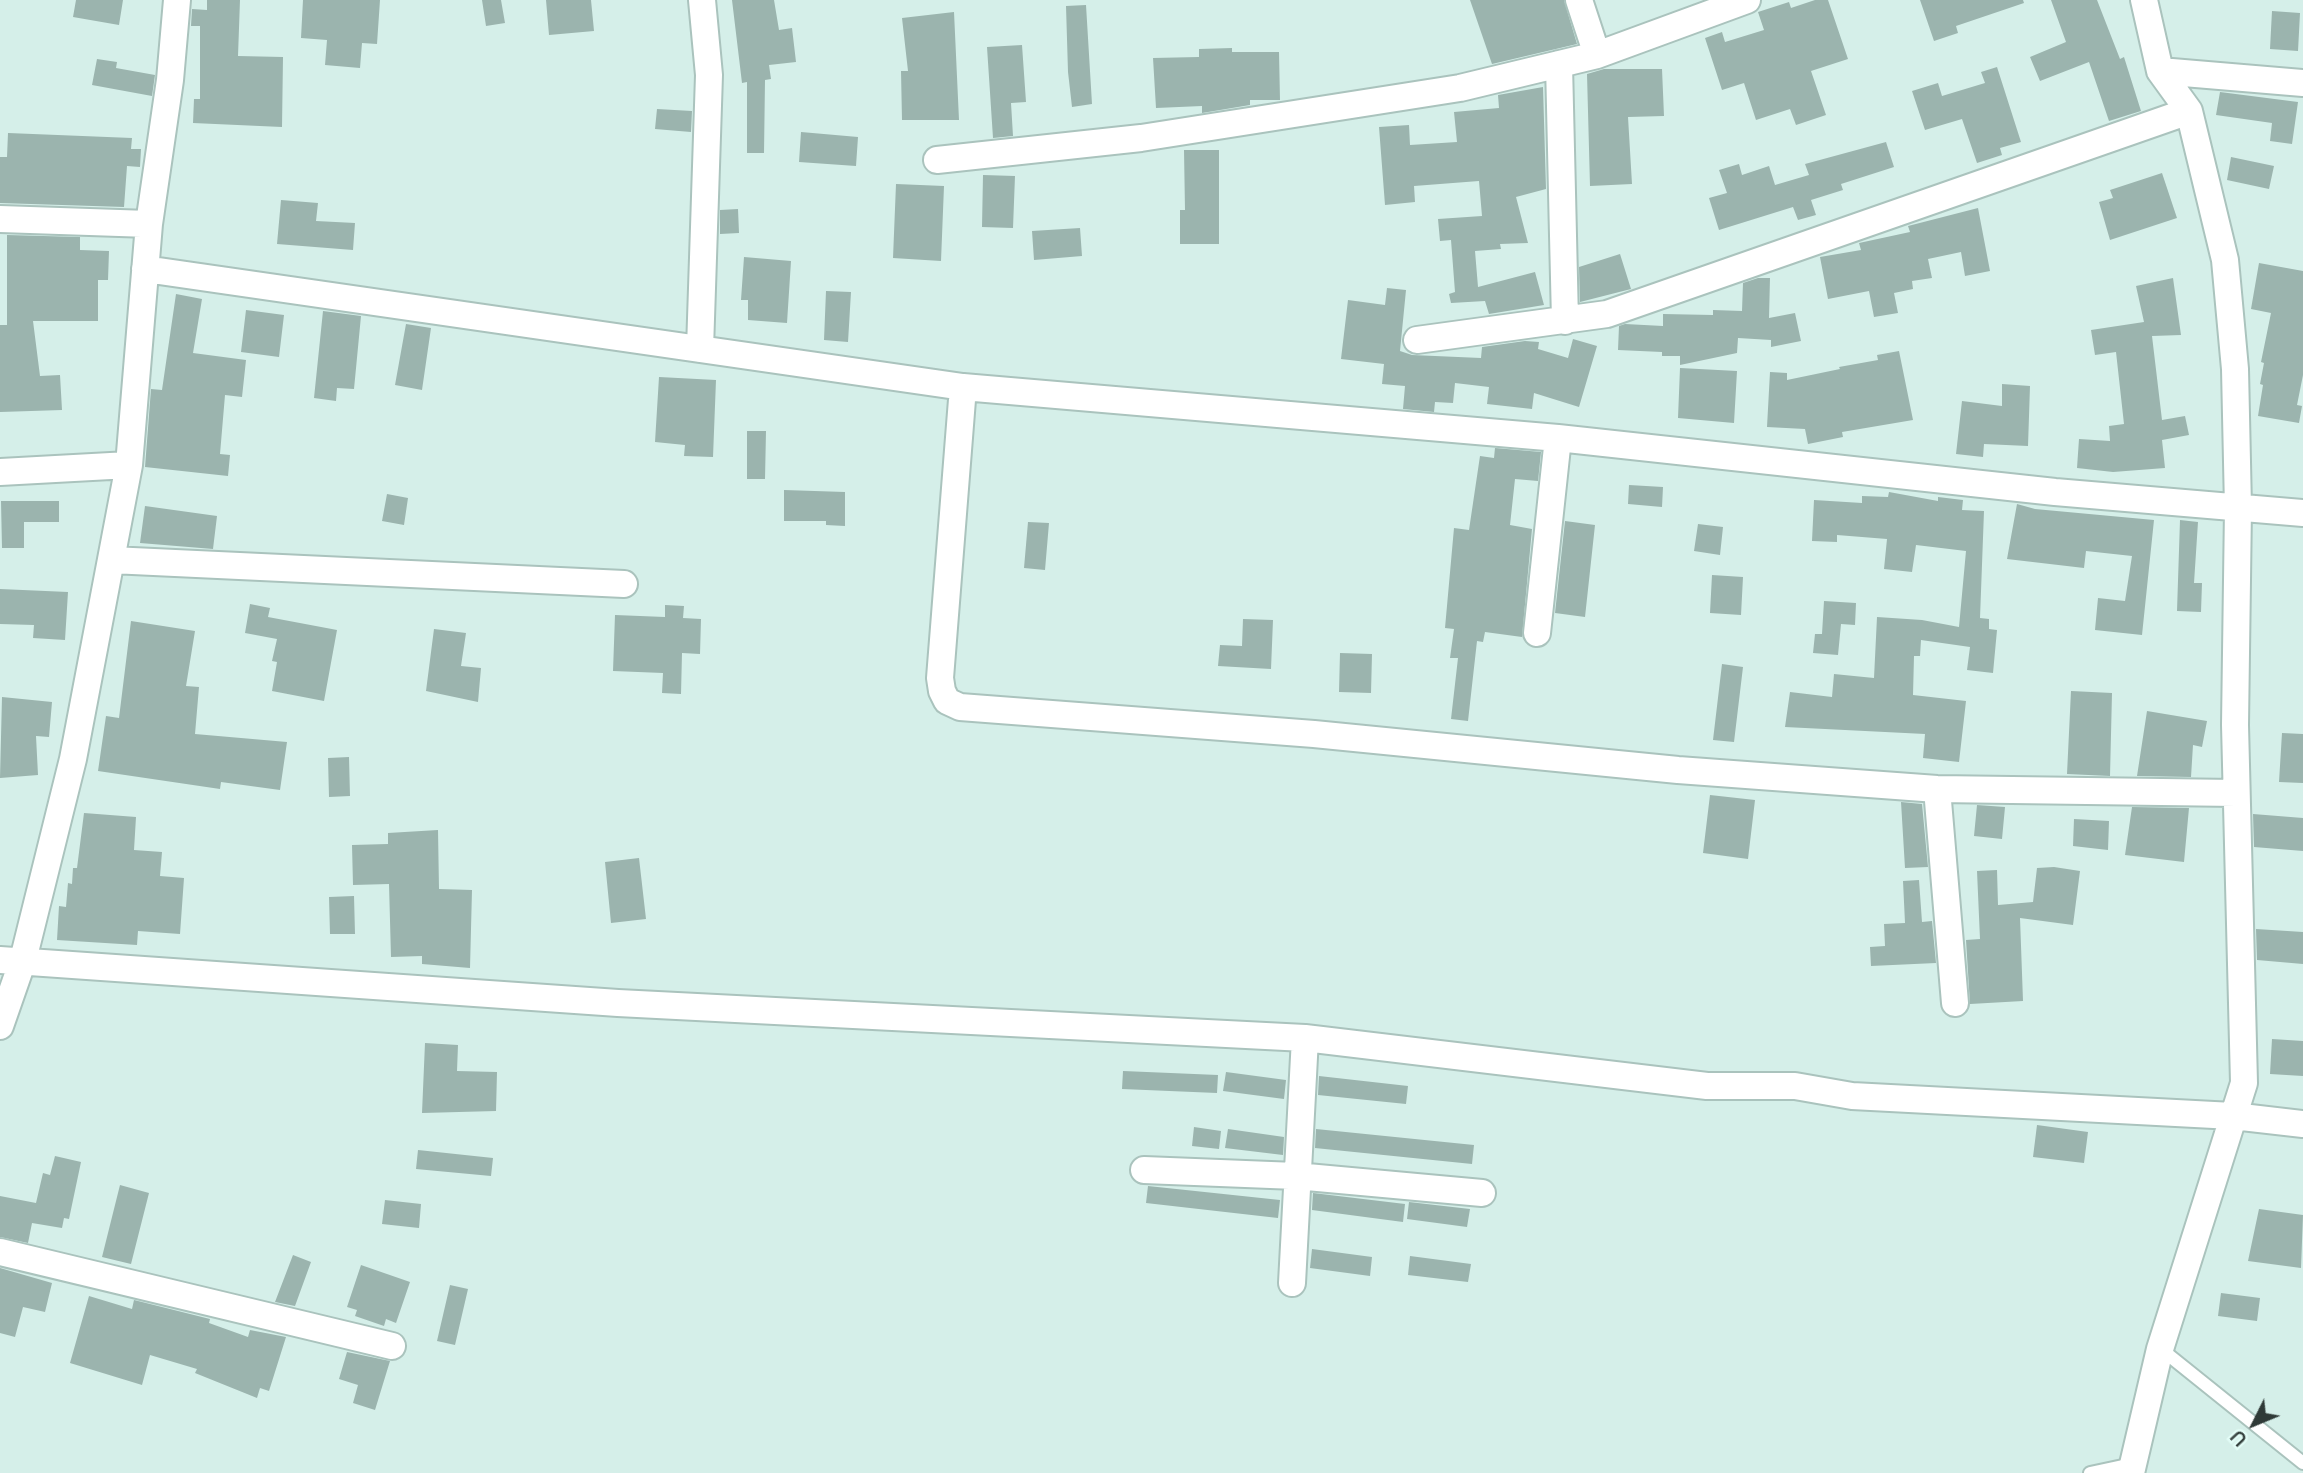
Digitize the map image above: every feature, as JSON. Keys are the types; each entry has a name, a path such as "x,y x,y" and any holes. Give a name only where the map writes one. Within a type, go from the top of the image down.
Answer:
{"street":[{"path":"0,1026 11,960 73,759 129,465 149,224 170,80 177,0"},
{"path":"700,349 709,75 702,0"},
{"path":"1578,0 1597,55"},
{"path":"937,160 1141,138 1460,88 1597,55 1747,0"},
{"path":"2132,1468 2160,1349 2244,1083 2236,793 2238,508 2235,369 2225,260 2189,111 2160,71 2144,0"},
{"path":"1559,64 1565,321"},
{"path":"2160,71 2303,83"},
{"path":"1418,340 1608,314 2189,111"},
{"path":"0,219 149,224"},
{"path":"145,269 963,387 1558,438 2042,491 2303,513"},
{"path":"963,387 940,678 947,701 960,707 1314,734 1678,770 1937,789 2236,793"},
{"path":"1536,633 1558,438"},
{"path":"0,472 129,465"},
{"path":"111,560 624,584"},
{"path":"1937,789 1955,1003"},
{"path":"11,960 618,1003 1305,1038 1707,1086 1795,1086 1852,1096 2233,1116 2303,1124"},
{"path":"1292,1283 1305,1038"},
{"path":"1144,1170 1296,1176 1482,1193"},
{"path":"0,1252 392,1346"}],"lane":[{"path":"2160,1349 2303,1463"},
{"path":"2090,1473 2132,1468"}],"building":[{"path":"76,0 123,0 119,25 73,17"},
{"path":"207,0 240,0 238,56 283,57 282,127 193,123 194,99 200,99 200,26 191,26 192,9 207,10"},
{"path":"303,0 380,0 377,44 362,43 360,68 325,65 327,40 301,38"},
{"path":"482,0 501,0 505,23 486,26"},
{"path":"546,0 591,0 594,31 549,35"},
{"path":"732,0 774,0 779,30 792,28 796,62 769,65 771,79 765,80 764,153 747,153 747,82 742,83"},
{"path":"1470,0 1564,0 1577,44 1492,64"},
{"path":"1815,0 1828,0 1848,59 1811,71 1826,115 1796,125 1790,109 1756,120 1744,83 1722,90 1705,38 1722,32 1725,42 1764,30 1758,12 1789,2 1791,8"},
{"path":"1920,0 2023,0 2024,3 1956,26 1958,33 1934,41"},
{"path":"2051,0 2097,0 2120,59 2124,57 2141,111 2109,121 2089,62 2040,81 2030,57 2066,42"},
{"path":"1086,5 1092,104 1072,107 1066,6"},
{"path":"2272,11 2300,13 2298,51 2270,49"},
{"path":"954,12 959,120 902,120 901,71 908,71 902,18"},
{"path":"1022,45 1026,102 1011,103 1013,136 993,138 987,47"},
{"path":"1232,48 1232,52 1279,52 1280,100 1250,100 1250,105 1202,113 1202,106 1156,108 1153,58 1199,57 1199,49"},
{"path":"97,59 117,62 116,68 155,75 152,96 92,85"},
{"path":"1997,67 2021,142 2000,148 2002,155 1977,163 1962,119 1925,130 1912,91 1938,83 1942,96 1985,83 1981,72"},
{"path":"1604,69 1662,69 1664,116 1628,117 1632,184 1590,186 1587,74"},
{"path":"1543,87 1546,189 1516,197 1528,243 1500,244 1501,249 1475,251 1478,287 1535,272 1544,305 1489,314 1485,301 1451,303 1449,294 1455,292 1451,240 1440,241 1438,219 1482,216 1479,181 1414,186 1415,202 1385,205 1379,127 1409,125 1410,145 1457,142 1454,112 1499,108 1498,95"},
{"path":"2220,92 2298,102 2292,144 2270,141 2272,123 2216,115"},
{"path":"657,109 692,111 691,132 655,129"},
{"path":"801,132 858,137 856,166 799,162"},
{"path":"8,133 132,138 131,149 141,149 140,167 127,166 124,207 0,203 0,157 7,157"},
{"path":"1886,142 1894,167 1841,184 1843,190 1811,200 1816,215 1798,220 1793,207 1719,230 1709,198 1727,193 1719,170 1739,164 1742,175 1769,166 1775,185 1809,175 1805,164"},
{"path":"1184,150 1219,150 1219,244 1180,244 1180,210 1185,210"},
{"path":"2231,157 2274,166 2269,189 2227,180"},
{"path":"2162,173 2177,218 2110,240 2099,202 2113,198 2110,190"},
{"path":"983,175 1015,176 1013,228 982,227"},
{"path":"896,184 944,186 941,261 893,258"},
{"path":"281,200 318,203 316,221 355,223 353,250 277,244"},
{"path":"1978,208 1990,271 1965,276 1961,252 1928,259 1932,278 1912,281 1913,289 1894,293 1898,313 1874,317 1869,291 1828,299 1820,257 1861,250 1859,243 1910,232 1908,226"},
{"path":"738,209 739,233 720,234 720,210"},
{"path":"1080,228 1082,256 1034,260 1032,231"},
{"path":"7,235 80,237 80,250 109,251 108,280 98,280 98,321 33,321 40,376 60,375 62,410 0,412 0,325 7,325"},
{"path":"1620,254 1631,289 1580,302 1579,267"},
{"path":"744,257 791,261 787,323 748,320 748,300 741,300"},
{"path":"2259,263 2303,271 2303,375 2297,405 2302,406 2299,423 2258,416 2263,385 2260,384 2264,363 2261,362 2271,313 2251,309"},
{"path":"1758,278 1770,278 1769,318 1795,313 1801,341 1771,347 1771,340 1738,338 1737,353 1680,365 1680,356 1662,356 1662,352 1618,350 1619,326 1625,324 1663,326 1663,314 1713,315 1713,310 1742,311 1743,283"},
{"path":"2173,278 2181,335 2152,336 2162,420 2185,416 2189,435 2162,440 2165,468 2113,472 2077,468 2079,439 2110,441 2109,426 2124,424 2116,352 2095,355 2091,330 2144,322 2136,286"},
{"path":"1387,288 1406,290 1400,351 1412,355 1481,358 1482,347 1525,341 1539,342 1538,349 1568,358 1573,339 1597,346 1579,407 1534,393 1532,409 1487,404 1489,387 1455,383 1453,403 1435,402 1434,412 1403,409 1405,386 1382,384 1384,364 1341,359 1348,300 1385,305"},
{"path":"826,291 851,292 848,342 824,340"},
{"path":"176,294 202,299 193,353 246,360 242,397 225,395 220,454 230,455 228,476 145,467 151,389 162,390"},
{"path":"246,310 284,315 279,357 241,352"},
{"path":"323,311 361,316 354,389 337,388 336,401 314,398"},
{"path":"406,324 431,328 422,390 395,385"},
{"path":"1899,351 1913,420 1842,432 1843,437 1808,444 1805,429 1767,427 1770,372 1787,373 1787,380 1878,360 1877,355"},
{"path":"1680,368 1737,371 1734,423 1678,418"},
{"path":"659,377 716,380 713,457 684,456 685,445 655,442"},
{"path":"2002,384 2030,386 2028,446 1984,444 1983,457 1956,454 1962,401 2002,406"},
{"path":"747,431 766,431 765,479 747,479"},
{"path":"1495,448 1541,452 1538,481 1515,479 1510,525 1532,529 1522,637 1485,632 1483,642 1477,641 1468,721 1451,719 1458,658 1450,658 1454,629 1445,628 1454,528 1469,530 1480,456 1494,458"},
{"path":"1629,485 1663,487 1662,507 1628,504"},
{"path":"784,490 845,492 845,526 826,525 826,521 784,521"},
{"path":"1889,492 1938,501 1938,497 1963,500 1962,510 1984,511 1980,618 1989,619 1989,629 1997,630 1993,673 1967,670 1970,647 1921,640 1920,656 1914,656 1913,695 1966,701 1959,762 1923,758 1925,734 1785,727 1790,692 1832,697 1834,674 1874,678 1877,617 1922,620 1959,627 1966,551 1916,545 1912,572 1884,569 1887,539 1837,535 1837,542 1812,541 1814,500 1862,503 1862,496 1888,497"},
{"path":"387,494 408,498 404,525 382,521"},
{"path":"1,501 59,501 59,522 24,522 24,548 2,548"},
{"path":"2017,504 2035,509 2154,520 2142,635 2095,630 2098,598 2125,601 2132,556 2086,551 2084,568 2007,559"},
{"path":"145,506 217,516 213,549 140,543"},
{"path":"2180,520 2198,522 2194,583 2202,583 2201,612 2177,611"},
{"path":"1565,521 1595,525 1585,617 1555,613"},
{"path":"1028,522 1049,523 1045,570 1024,568"},
{"path":"1698,524 1723,527 1720,555 1694,551"},
{"path":"1712,575 1743,577 1741,615 1710,613"},
{"path":"0,589 68,592 65,640 33,638 34,625 0,624"},
{"path":"1824,601 1856,603 1855,625 1841,624 1838,655 1813,653 1815,634 1822,634"},
{"path":"250,604 270,608 268,617 337,630 324,701 272,691 277,662 272,661 277,639 245,633"},
{"path":"665,605 684,606 683,618 701,619 700,654 682,653 681,694 662,693 663,673 613,671 615,615 665,617"},
{"path":"1243,619 1273,620 1271,669 1218,666 1220,645 1242,646"},
{"path":"131,621 195,631 186,686 199,687 195,734 287,742 280,790 221,782 220,789 98,771 106,716 119,718"},
{"path":"434,629 466,633 461,666 481,668 478,702 426,691"},
{"path":"1340,653 1372,654 1371,693 1339,692"},
{"path":"1722,664 1743,667 1734,742 1713,740"},
{"path":"2071,691 2112,693 2110,776 2067,774"},
{"path":"2,697 52,702 49,737 36,736 38,775 0,778"},
{"path":"2147,711 2207,721 2202,747 2193,745 2191,777 2137,776"},
{"path":"2282,733 2303,734 2303,783 2279,782"},
{"path":"349,757 350,796 329,797 328,758"},
{"path":"1710,795 1755,800 1748,859 1703,853"},
{"path":"1901,802 1922,804 1928,867 1905,868"},
{"path":"1977,805 2005,807 2002,839 1974,836"},
{"path":"2132,807 2189,808 2184,862 2125,855"},
{"path":"84,813 136,817 134,850 162,852 160,876 184,878 180,934 138,931 137,945 57,940 59,906 66,907 68,883 72,884 73,868 77,868"},
{"path":"2253,814 2303,818 2303,851 2254,847"},
{"path":"2074,819 2109,821 2108,850 2073,846"},
{"path":"438,830 439,889 472,890 470,968 422,964 422,956 391,957 389,884 353,885 352,845 388,844 388,833"},
{"path":"639,858 646,919 611,923 605,862"},
{"path":"2054,867 2080,871 2073,925 2020,918 2023,1001 1970,1004 1966,940 1980,939 1977,871 1997,870 1998,905 2033,902 2037,868"},
{"path":"1919,880 1922,922 1932,921 1936,963 1871,966 1870,947 1885,946 1884,924 1905,923 1903,881"},
{"path":"354,896 355,934 330,934 329,897"},
{"path":"2256,929 2303,932 2303,964 2257,960"},
{"path":"2272,1039 2303,1041 2303,1076 2270,1074"},
{"path":"425,1043 458,1045 457,1071 497,1072 496,1111 422,1113"},
{"path":"1123,1071 1218,1075 1217,1093 1122,1089"},
{"path":"1226,1072 1286,1080 1284,1099 1223,1091"},
{"path":"1319,1076 1408,1086 1406,1104 1318,1095"},
{"path":"2037,1125 2088,1132 2084,1163 2033,1157"},
{"path":"1194,1127 1221,1131 1219,1149 1192,1146"},
{"path":"1228,1129 1284,1137 1283,1155 1225,1148"},
{"path":"1316,1129 1474,1145 1472,1164 1315,1148"},
{"path":"418,1150 493,1158 491,1176 416,1169"},
{"path":"55,1156 81,1162 69,1219 64,1218 62,1228 32,1223 28,1243 0,1237 0,1196 36,1203 43,1173 50,1175"},
{"path":"120,1185 149,1193 131,1264 102,1257"},
{"path":"1148,1186 1280,1200 1278,1218 1146,1203"},
{"path":"1313,1193 1405,1204 1403,1222 1312,1210"},
{"path":"385,1200 421,1204 419,1228 382,1224"},
{"path":"1409,1202 1470,1209 1467,1227 1407,1219"},
{"path":"2259,1209 2303,1215 2301,1268 2248,1261"},
{"path":"1312,1249 1372,1257 1370,1276 1310,1268"},
{"path":"293,1255 311,1262 295,1306 275,1302"},
{"path":"1410,1256 1471,1264 1468,1282 1408,1275"},
{"path":"361,1265 410,1282 396,1323 386,1319 384,1326 355,1316 357,1310 347,1307"},
{"path":"0,1268 52,1283 45,1312 23,1307 15,1337 0,1333"},
{"path":"450,1285 468,1289 455,1345 437,1341"},
{"path":"2221,1293 2260,1298 2257,1321 2218,1316"},
{"path":"89,1296 132,1309 134,1300 210,1319 209,1323 248,1337 250,1330 286,1337 269,1391 260,1388 257,1398 195,1373 197,1369 150,1355 142,1385 70,1363"},
{"path":"347,1352 390,1361 375,1410 353,1403 358,1385 339,1379"}]}
